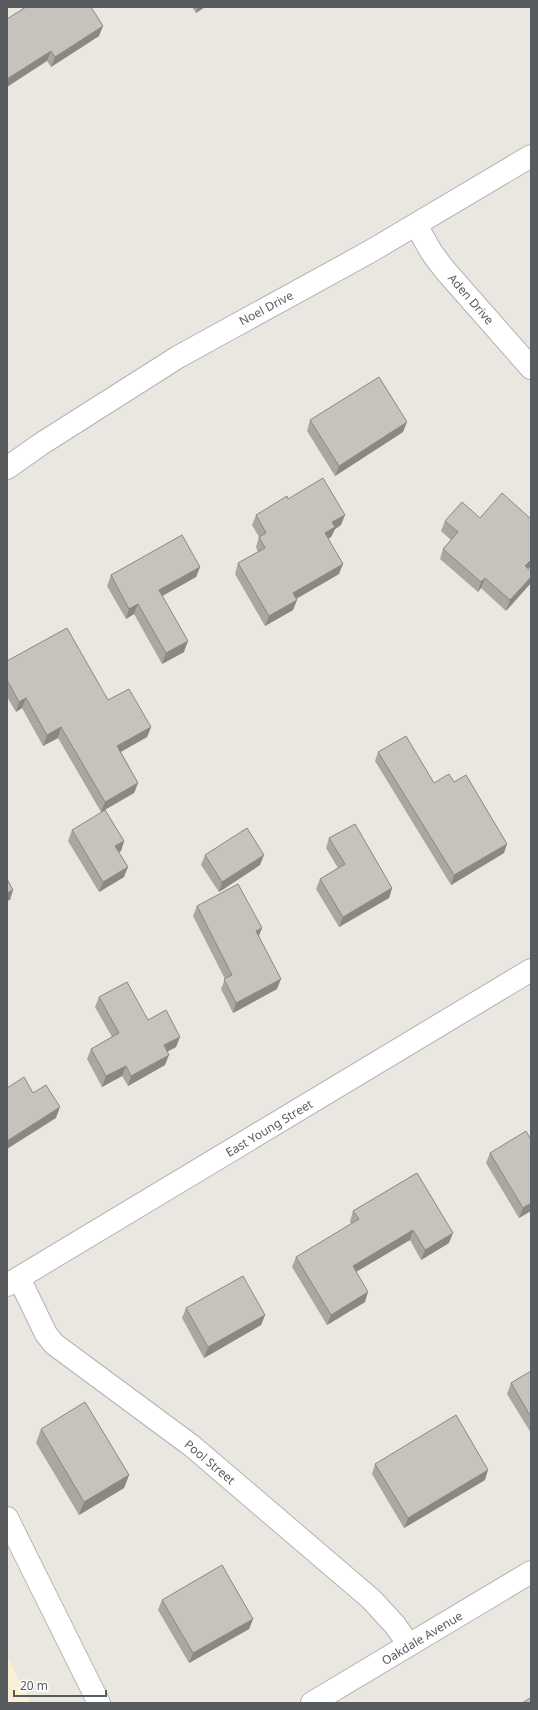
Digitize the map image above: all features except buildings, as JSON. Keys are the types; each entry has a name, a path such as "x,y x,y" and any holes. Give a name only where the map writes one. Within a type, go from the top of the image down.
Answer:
{"street":[{"name":"Noel Drive","path":"7,468 41,444 178,357 416,225 531,156"},
{"name":"Aden Drive","path":"416,225 432,253 444,269 531,368"},
{"name":"East Young Street","path":"13,1281 531,970"},
{"name":"Pool Street","path":"13,1281 54,1344 192,1446 371,1599 395,1625 409,1645"},
{"path":"7,1518 99,1703"},
{"name":"Oakdale Avenue","path":"312,1703 531,1572"}],"shaded area":[{"path":"7,1656 31,1703 7,1703"}]}
